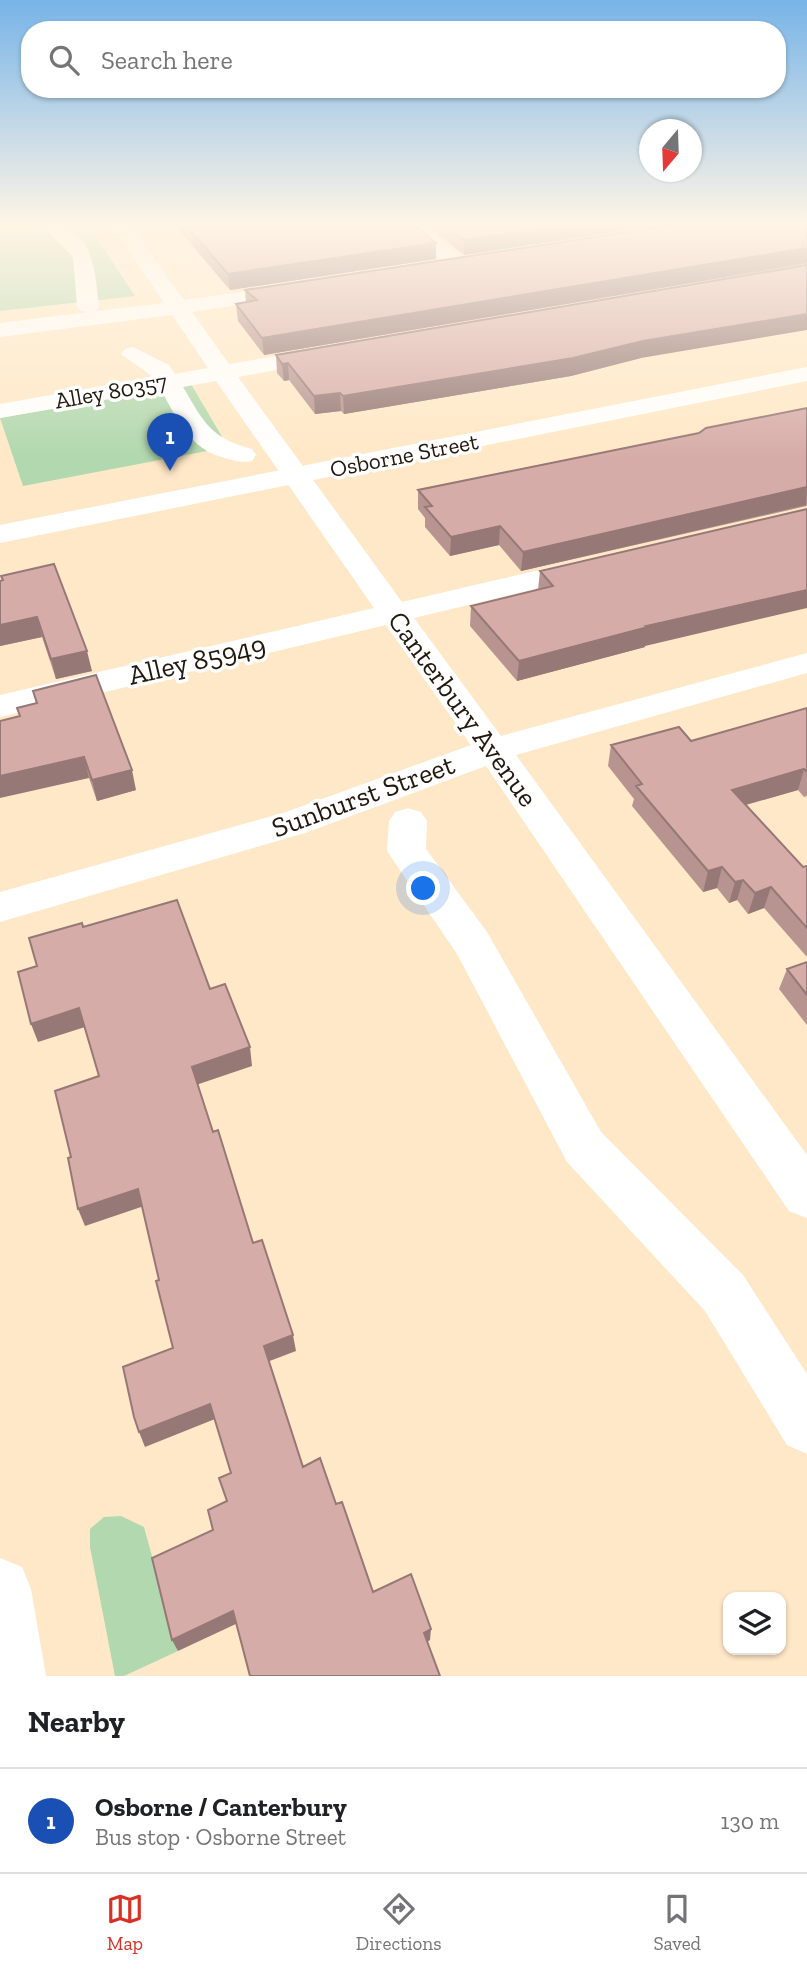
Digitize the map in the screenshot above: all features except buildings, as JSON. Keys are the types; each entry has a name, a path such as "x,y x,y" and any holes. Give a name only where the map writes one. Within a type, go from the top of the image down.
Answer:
{"street":[{"path":"88,301 88,306"},
{"name":"Canterbury Avenue","path":"172,301 807,1195"},
{"path":"0,330 222,301"},
{"name":"Alley 80357","path":"0,411 352,350"},
{"path":"133,354 161,370 195,428 217,448 243,455"},
{"name":"Osborne Street","path":"0,534 807,374"},
{"name":"Alley 85949","path":"0,706 621,560"},
{"name":"Sunburst Street","path":"0,907 295,823 493,750 807,663"},
{"path":"408,821 406,851 472,943 584,1147 724,1293 807,1425"},
{"path":"0,1589 13,1676"}],"green space":[{"path":"0,301 88,301 0,311"},
{"path":"191,384 228,447 23,486 0,418"},
{"path":"121,1516 144,1527 178,1651 124,1676 115,1676 90,1547 90,1529 104,1517"}],"place":[{"name":"Osborne / Canterbury","path":"170,471"}]}
